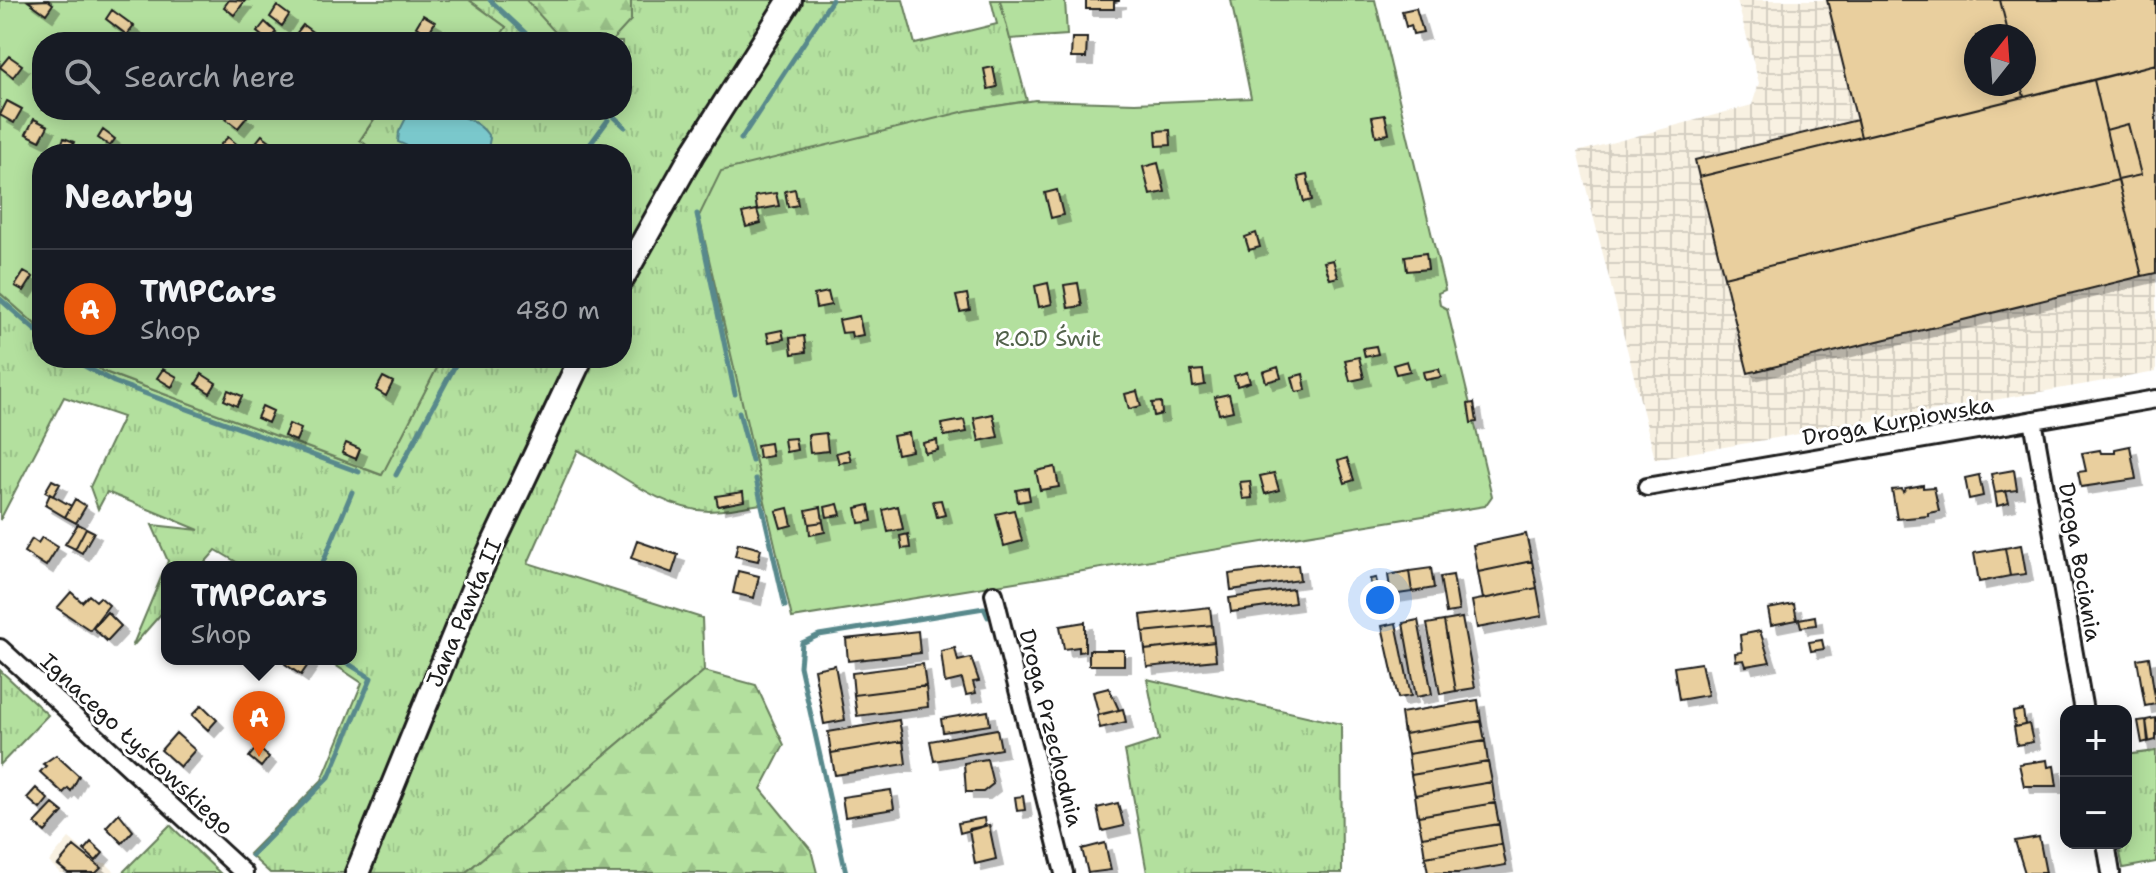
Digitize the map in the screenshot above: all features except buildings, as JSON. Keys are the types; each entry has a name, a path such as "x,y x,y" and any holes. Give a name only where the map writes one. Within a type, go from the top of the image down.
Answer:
{"main road":[{"path":"632,261 693,153 790,0"},
{"name":"Jana Pawła II","path":"357,873 479,574 576,368"}],"street":[{"name":"Droga Kurpiowska","path":"1647,487 2156,399"},
{"name":"Droga Bociania","path":"2033,420 2083,705"},
{"name":"Droga Przechodnia","path":"994,594 1064,873"},
{"name":"Ignacego Łyskowskiego","path":"0,648 244,873"},
{"path":"2107,849 2111,873"}],"shaded area":[{"path":"1737,0 2156,0 2156,372 1655,459 1577,152 1752,105 1759,83"},
{"path":"69,838 116,873 60,873 49,862"}],"green space":[{"path":"0,0 469,0 506,27 503,32 32,32 32,120 373,120 360,140 365,144 32,144 32,321 0,293"},
{"path":"469,0 903,0 915,44 997,24 991,0 1000,0 1027,101 966,111 699,216 766,503 716,511 674,504 578,450 528,563 702,618 704,671 465,873 270,873 249,854 322,780 362,683 335,665 357,665 357,561 235,561 216,550 206,561 168,561 152,525 199,530 107,492 98,509 90,487 123,417 64,397 0,520 0,293 32,321 32,368 98,368 381,475 437,368 632,368 632,144 364,144 360,141 374,120 632,120 632,32 503,32 506,27"},
{"path":"526,0 631,0 631,20 620,32 555,32"},
{"path":"1000,0 1065,0 1067,35 1010,39"},
{"name":"R.O.D Świt","path":"1231,0 1375,0 1445,290 1438,293 1440,305 1447,309 1492,496 1485,506 792,618 699,216 721,171 966,111 1035,100 1135,103 1251,98"},
{"path":"98,368 437,368 382,475"},
{"path":"161,578 161,614 132,647"},
{"path":"0,670 48,715 0,765"},
{"path":"704,671 756,685 784,745 761,789 811,850 817,873 465,873"},
{"path":"1147,679 1341,724 1342,873 1147,873 1125,751 1159,740"},
{"path":"2156,751 2156,862 2123,868 2119,849 2132,849 2132,754"},
{"path":"170,825 220,873 122,873"}],"water":[{"path":"405,120 469,120 490,138 489,144 402,144 398,142"}],"waterway":[{"path":"490,0 524,32"},
{"path":"741,139 832,0"},
{"path":"590,144 608,120"},
{"path":"618,120 625,127"},
{"path":"697,214 735,394"},
{"path":"0,299 32,327"},
{"path":"88,368 114,382 359,472"},
{"path":"396,475 454,368"},
{"path":"739,412 752,461"},
{"path":"756,479 785,606"},
{"path":"323,561 352,492"},
{"path":"846,873 800,666 802,643 819,635 984,608 988,617"},
{"path":"252,855 329,777 371,678 350,665"}],"place":[{"name":"TMPCars","path":"259,757"}]}
